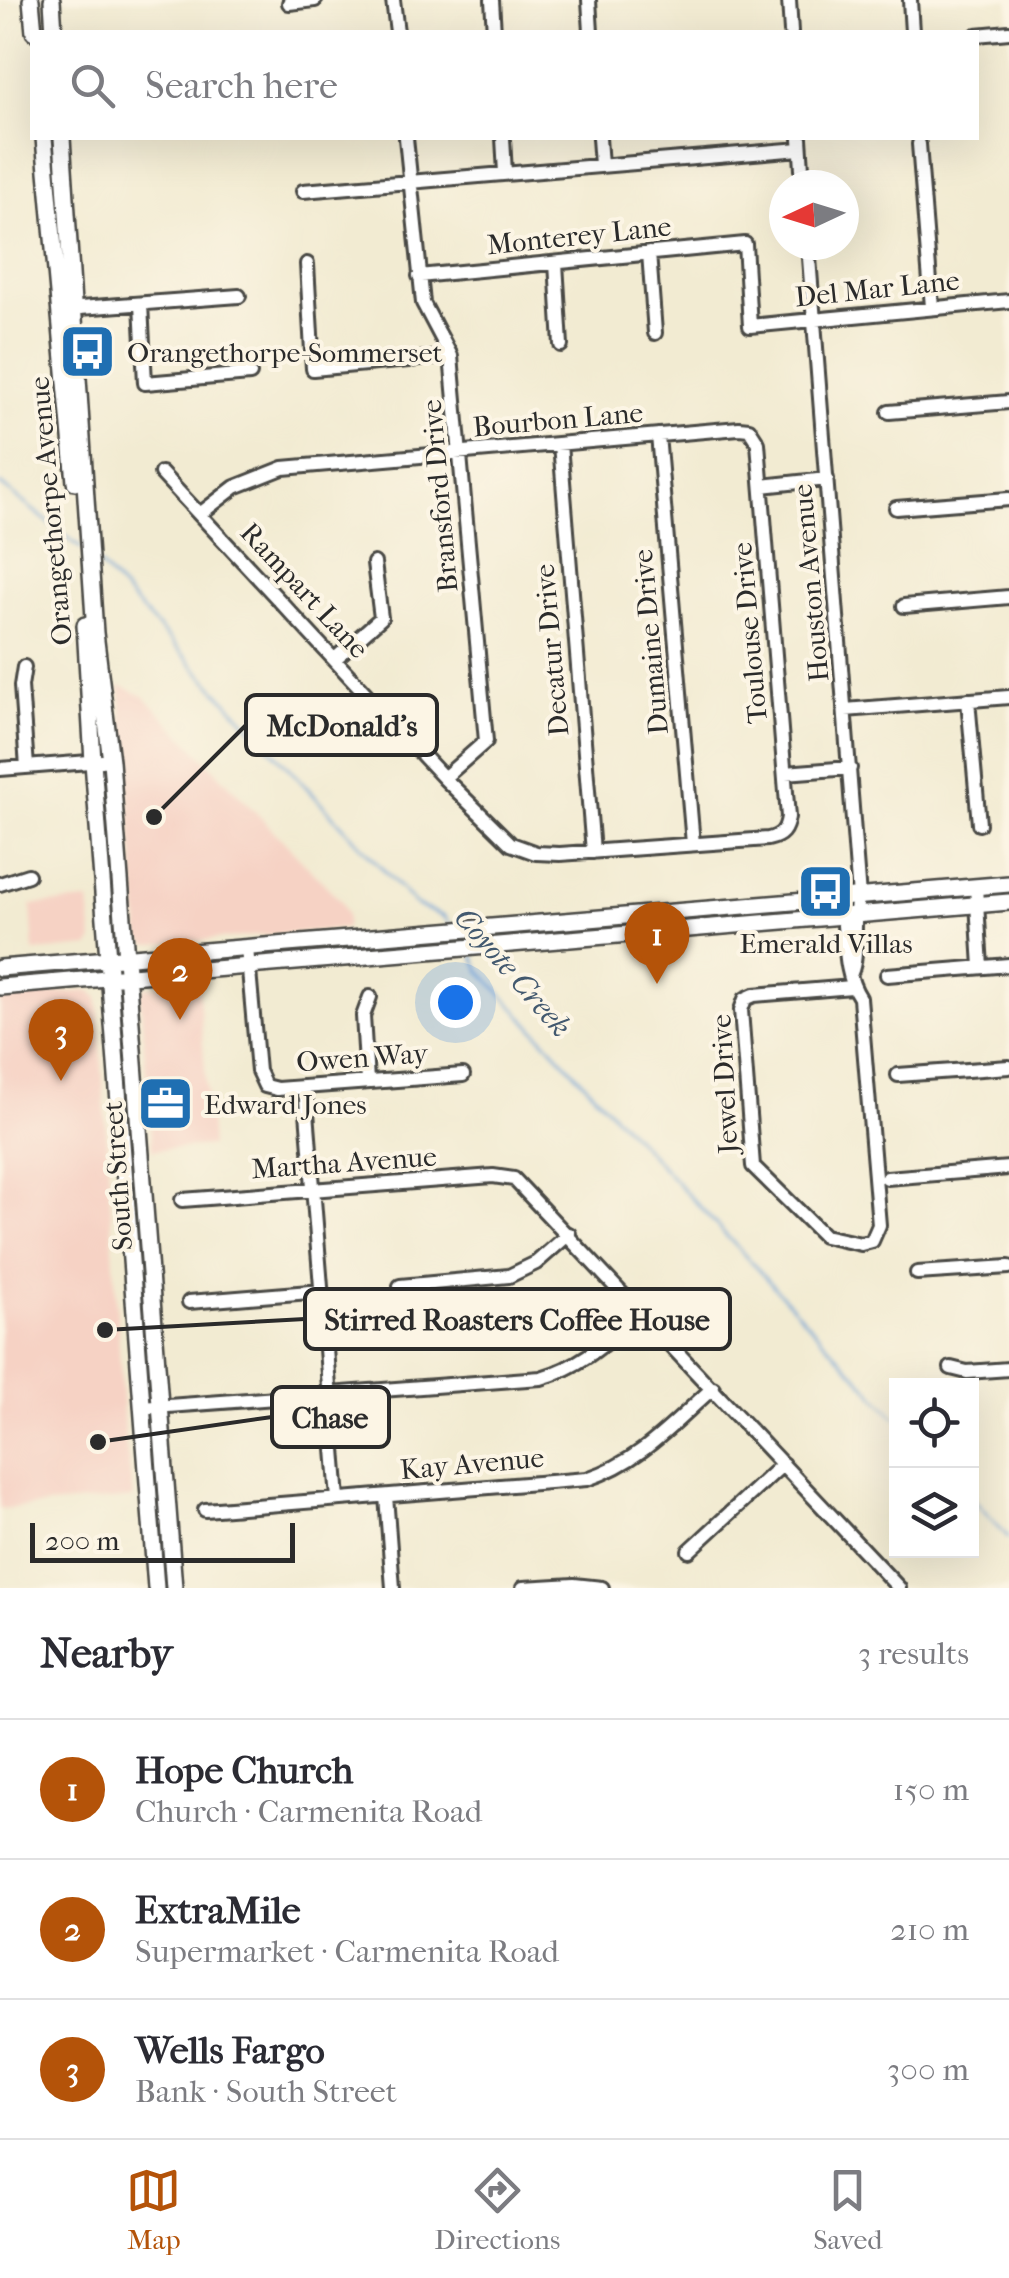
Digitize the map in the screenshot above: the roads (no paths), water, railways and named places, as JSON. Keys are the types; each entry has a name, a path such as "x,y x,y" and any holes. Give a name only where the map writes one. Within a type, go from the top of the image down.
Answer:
{"main road":[{"path":"31,0 34,30"},
{"path":"52,0 54,30"},
{"name":"Orangethorpe Avenue","path":"44,140 66,310 80,490 90,628 92,762"},
{"name":"Orangethorpe Avenue","path":"62,140 66,310"},
{"name":"Orangethorpe Avenue","path":"90,628 110,760"},
{"name":"South Street","path":"110,760 174,1588"},
{"name":"South Street","path":"92,762 156,1588"},
{"path":"0,968 1009,884"},
{"path":"0,987 1009,902"}],"street":[{"path":"289,3 315,0"},
{"path":"394,0 397,30"},
{"path":"492,0 494,30"},
{"path":"588,0 591,30"},
{"path":"788,0 791,30"},
{"path":"910,0 912,30"},
{"path":"979,35 1009,32"},
{"name":"Bransford Drive","path":"406,140 424,303 451,356 486,740 444,778"},
{"path":"502,140 505,173"},
{"path":"599,140 601,165"},
{"path":"303,191 601,165 734,145 800,143 803,170"},
{"path":"919,144 932,306"},
{"name":"Monterey Lane","path":"419,276 745,244 750,326"},
{"path":"649,253 655,333"},
{"name":"Houston Avenue","path":"809,260 859,897 853,916"},
{"path":"556,263 561,345"},
{"path":"307,264 312,369 451,356"},
{"path":"66,310 239,296"},
{"name":"Del Mar Lane","path":"750,326 1009,301"},
{"path":"140,304 145,383 250,374"},
{"path":"888,412 1009,402"},
{"name":"Bourbon Lane","path":"200,514 235,487 283,468 740,428 753,432"},
{"name":"Toulouse Drive","path":"753,432 758,442 785,773 788,816 784,832"},
{"name":"Dumaine Drive","path":"658,435 693,844"},
{"name":"Decatur Drive","path":"560,444 593,852"},
{"name":"Rampart Lane","path":"161,473 444,778 511,844 536,853 593,852 768,839 784,832"},
{"path":"762,486 827,479"},
{"path":"896,508 1009,499"},
{"path":"335,659 381,618 374,563"},
{"path":"904,606 1009,596"},
{"path":"24,667 21,686 27,767"},
{"path":"845,710 1009,697"},
{"path":"968,700 979,824"},
{"path":"0,769 110,760"},
{"path":"785,773 850,768"},
{"path":"0,884 28,875"},
{"path":"976,886 981,967"},
{"name":"Jewel Drive","path":"852,980 754,996 745,1000 741,1010 754,1166 824,1236 861,1244 872,1241 879,1226 860,998 846,963 844,925 853,916"},
{"path":"247,948 249,966"},
{"path":"886,974 1009,965"},
{"name":"Owen Way","path":"249,966 258,1072 265,1086 277,1089 464,1075"},
{"path":"367,1082 363,1016 370,996"},
{"path":"898,1075 1009,1067"},
{"path":"306,1087 338,1499"},
{"path":"887,1178 1009,1168"},
{"name":"Martha Avenue","path":"182,1200 509,1177 519,1182 569,1234"},
{"path":"400,1286 509,1276 536,1263 569,1234 899,1588"},
{"path":"916,1273 1009,1267"},
{"path":"189,1302 322,1291"},
{"path":"142,1408 541,1378 568,1370 596,1353 642,1312"},
{"path":"951,1368 967,1372 1009,1369"},
{"name":"Kay Avenue","path":"205,1510 587,1479 616,1469 640,1454 713,1388"},
{"path":"688,1552 783,1464"},
{"path":"386,1496 392,1588"},
{"path":"523,1588 574,1584 602,1588"}],"waterway":[{"name":"Coyote Creek","path":"0,484 81,548"},
{"name":"Coyote Creek","path":"98,563 416,905 444,917 450,925"},
{"name":"Coyote Creek","path":"473,955 480,971 889,1410"},
{"name":"Coyote Creek","path":"979,1506 1009,1538"}],"place":[{"name":"Orangethorpe-Sommerset","path":"88,352"},
{"name":"McDonald's","path":"154,817"},
{"name":"Emerald Villas","path":"826,892"},
{"name":"Hope Church","path":"657,984"},
{"name":"ExtraMile","path":"180,1020"},
{"name":"Wells Fargo","path":"61,1081"},
{"name":"Edward Jones","path":"165,1104"},
{"name":"Stirred Roasters Coffee House","path":"105,1330"},
{"name":"Chase","path":"98,1442"}]}
